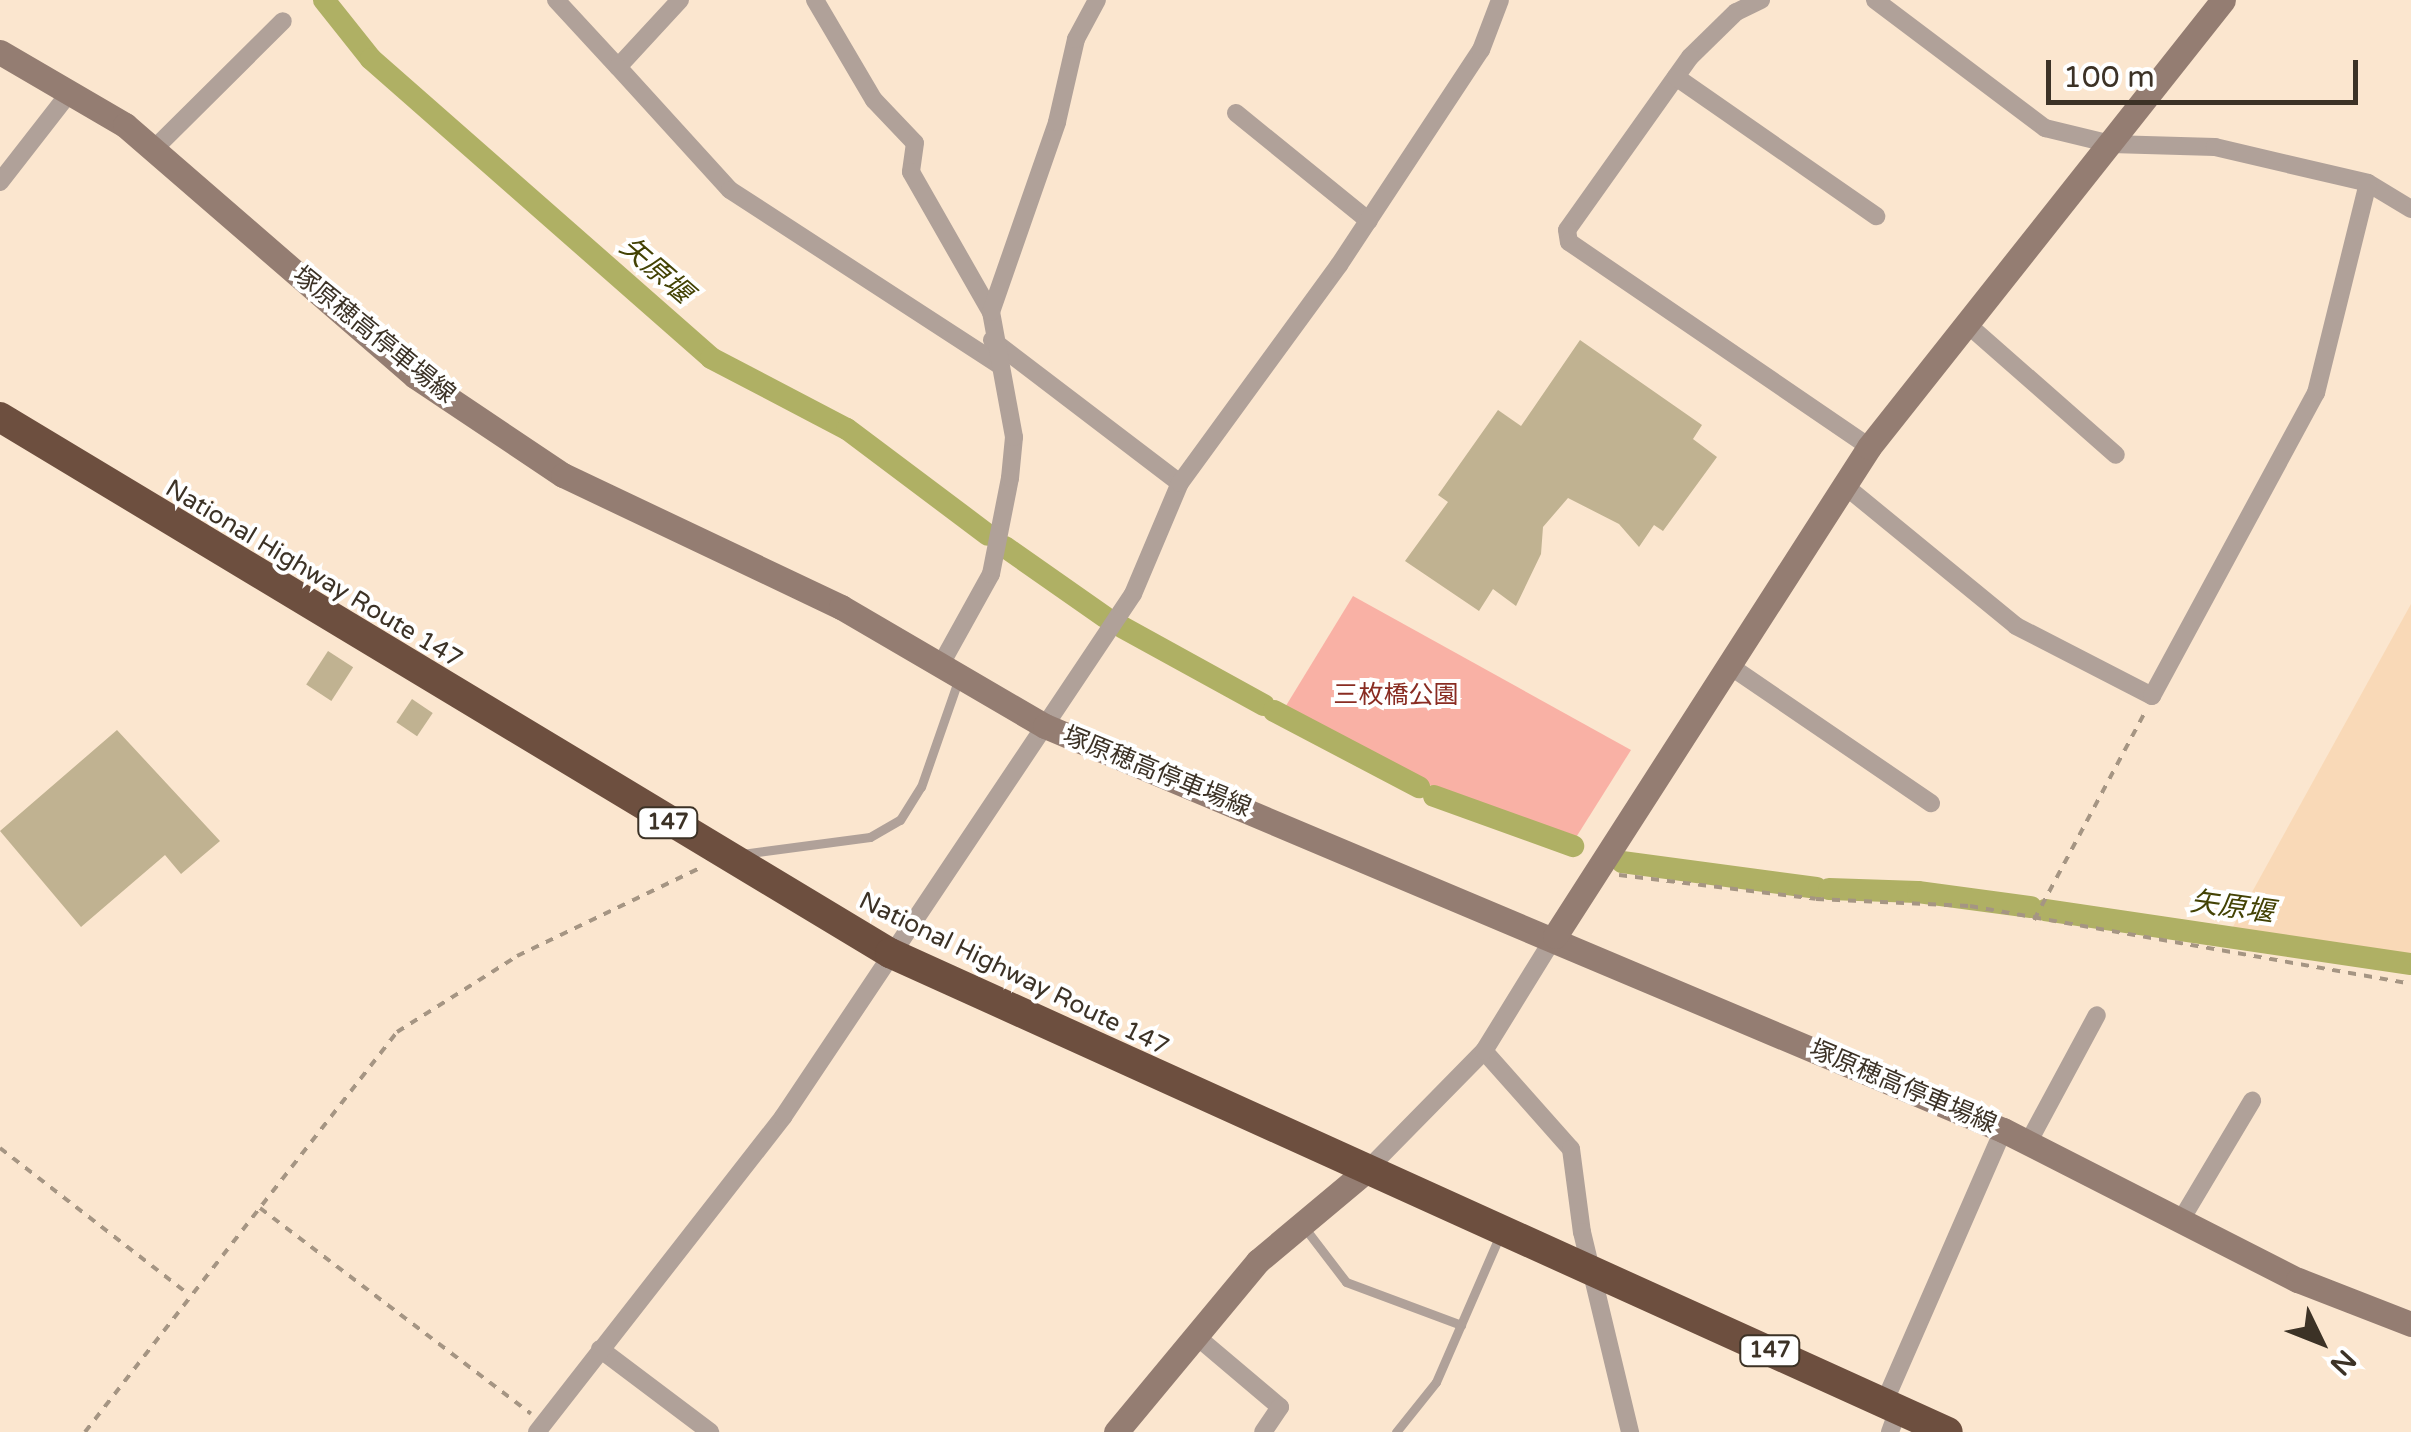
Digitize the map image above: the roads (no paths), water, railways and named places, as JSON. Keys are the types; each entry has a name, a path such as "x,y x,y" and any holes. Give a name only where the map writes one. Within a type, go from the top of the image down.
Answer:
{"highway":[{"name":"National Highway Route 147","path":"0,417 890,954 1592,1270 1891,1415 1948,1432"}],"main road":[{"path":"1555,936 1870,446 2224,0"},
{"name":"塚原穂高停車場線","path":"0,52 155,148 416,376 563,475 841,607 1045,726 1555,936 2003,1130 2298,1280 2411,1324"},
{"path":"1116,1432 1258,1262 1367,1170"}],"street":[{"path":"556,0 730,190 999,365"},
{"path":"618,67 680,0"},
{"path":"815,0 874,100 915,143 912,172 990,312"},
{"path":"950,672 991,574 1010,478 1014,437 992,340 990,312 1057,122 1076,40 1097,0"},
{"path":"540,1428 782,1116 1045,726 1149,567 1180,483 1368,220 1481,50 1500,0"},
{"path":"1761,0 1736,12 1676,77 1567,230 1569,242 1687,328 1870,446"},
{"path":"1875,0 2045,128 2111,144 2214,147 2368,183 2411,210"},
{"path":"155,148 283,22"},
{"path":"1676,77 1876,216"},
{"path":"0,182 70,92"},
{"path":"1236,113 1368,220"},
{"path":"1844,484 2016,626 2152,696 2316,393 2368,183"},
{"path":"1967,324 2116,455"},
{"path":"992,340 1180,483"},
{"path":"1728,664 1931,803"},
{"path":"1367,1170 1484,1051 1555,936"},
{"path":"2028,1143 2097,1015"},
{"path":"1484,1051 1571,1149 1592,1270 1630,1432"},
{"path":"2180,1220 2252,1101"},
{"path":"1891,1415 2003,1130"},
{"path":"1196,1336 1280,1406 1262,1432"},
{"path":"600,1349 710,1432"}],"lane":[{"path":"725,857 870,837 900,820 920,786 950,672"},
{"path":"1302,1225 1346,1282 1461,1325"},
{"path":"1396,1432 1406,1427 1436,1382 1503,1230"}],"waterway":[{"name":"矢原堰","path":"324,0 371,59 711,358 847,429 988,535"},
{"name":"矢原堰","path":"1005,547 1105,617"},
{"name":"矢原堰","path":"1122,627 1264,705"},
{"name":"矢原堰","path":"1274,711 1419,787"},
{"name":"矢原堰","path":"1434,796 1573,846"},
{"name":"矢原堰","path":"1622,862 1816,888"},
{"name":"矢原堰","path":"1829,889 1918,892 2031,907"},
{"name":"矢原堰","path":"2045,910 2411,964"}],"park label":[{"name":"三枚橋公園","path":"1396,695"}]}
